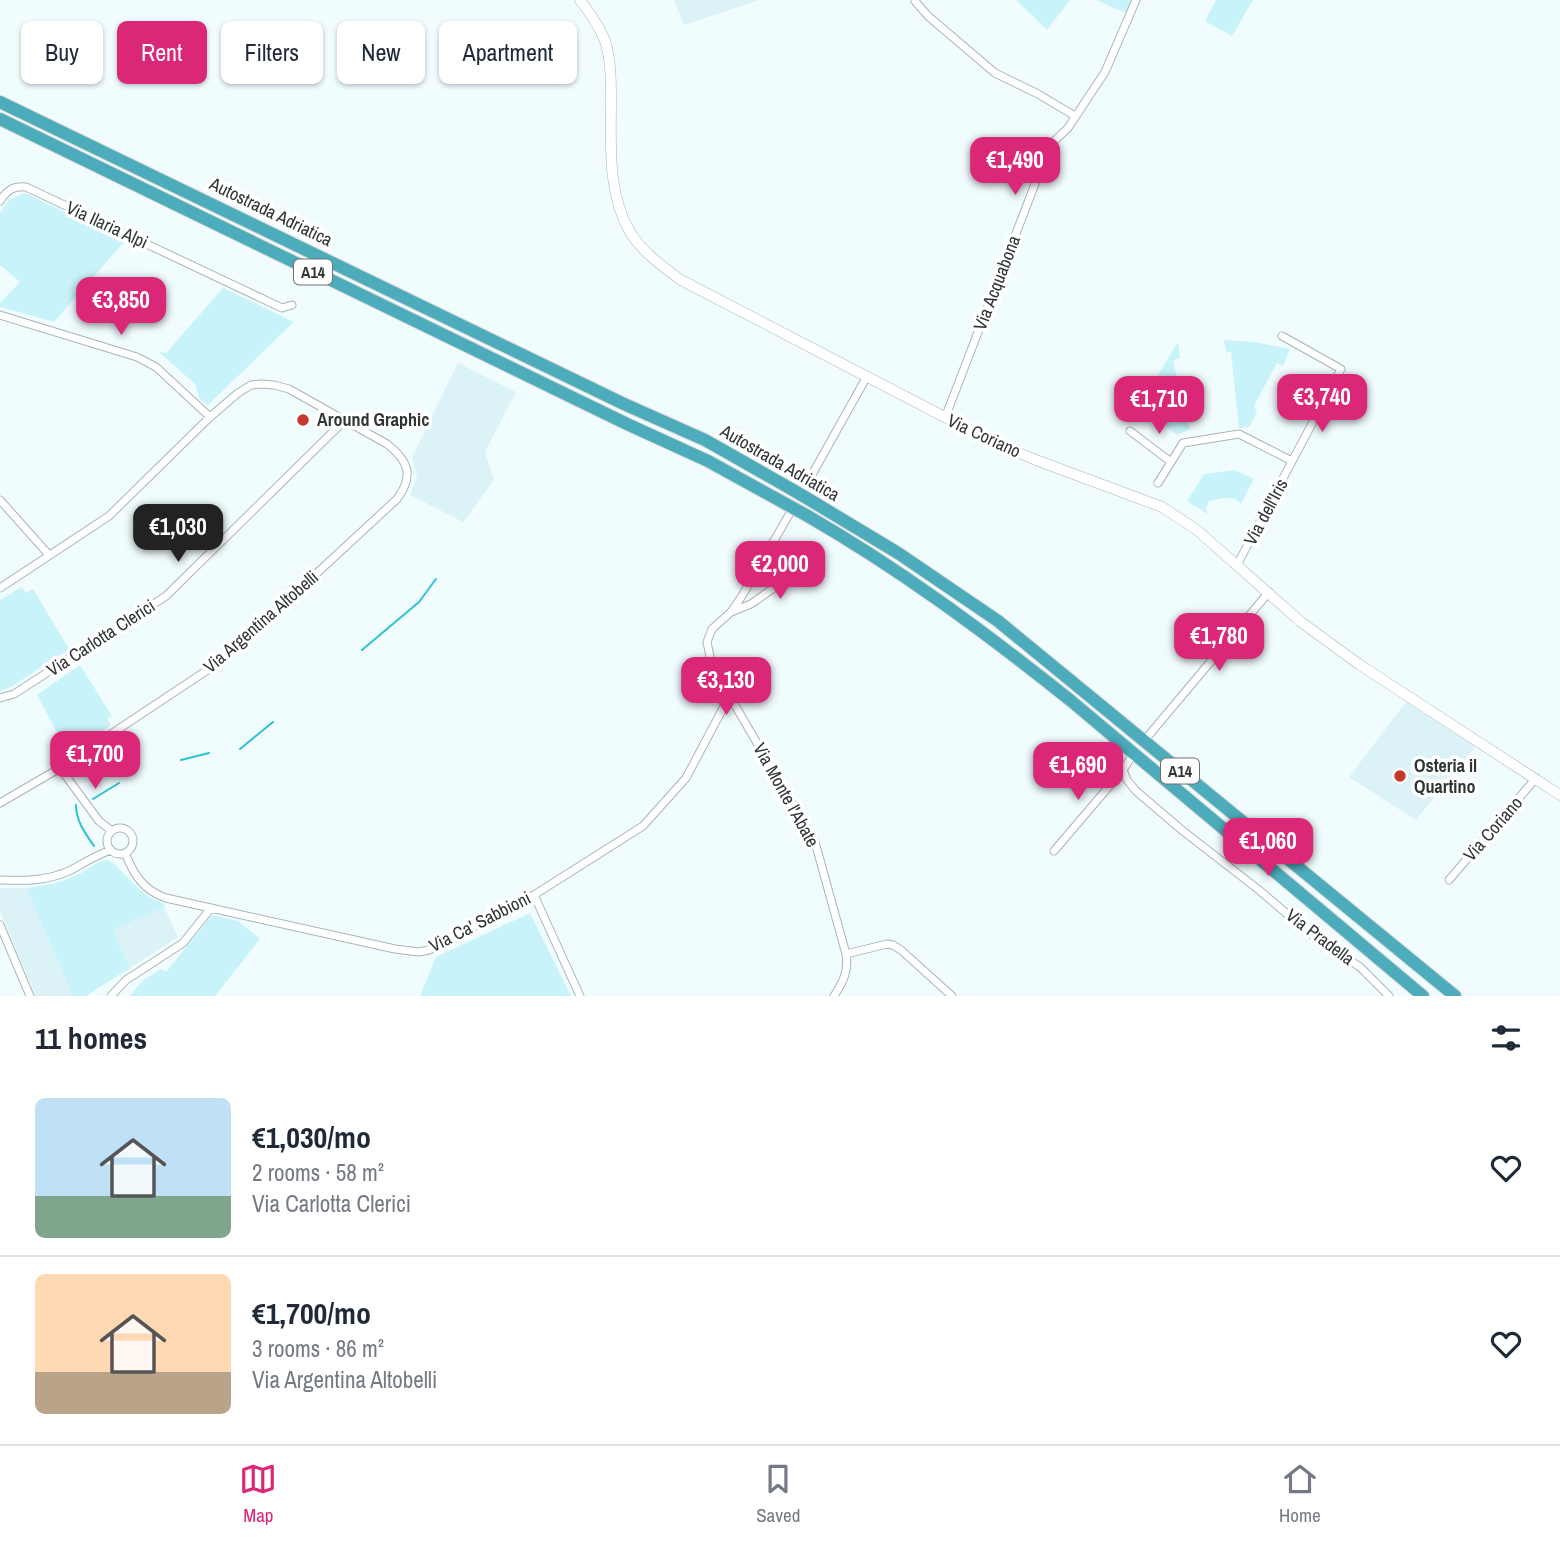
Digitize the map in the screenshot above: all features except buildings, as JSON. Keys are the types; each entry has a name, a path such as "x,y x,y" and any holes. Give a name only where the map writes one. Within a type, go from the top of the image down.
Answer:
{"highway":[{"name":"Autostrada Adriatica","path":"0,102 612,398 705,440 815,502 898,553 998,621 1455,996"},
{"name":"Autostrada Adriatica","path":"0,119 708,461 854,543 976,626 1070,700 1423,996"}],"main road":[{"name":"Via Coriano","path":"580,0 592,15 605,43 611,71 611,152 621,215 631,234 648,254 681,280 987,439 1162,507 1197,530 1301,622 1360,665 1560,794"}],"street":[{"name":"Via Acquabona","path":"945,418 1050,145 1068,128 1105,72 1136,0"},
{"path":"915,1 928,16 995,74 1076,116"},
{"name":"Via Ilaria Alpi","path":"0,201 10,189 17,186 26,187 282,308 292,305"},
{"path":"0,315 137,357 156,368 210,417"},
{"name":"Via dell'Iris","path":"1237,565 1341,369 1282,336"},
{"name":"Via Monte l'Abate","path":"846,954 815,842 712,666 707,642 712,629 731,612 742,596 866,377"},
{"path":"0,587 109,516 210,417 237,393 251,385 274,385 289,389 345,420"},
{"name":"Via Argentina Altobelli","path":"0,803 60,768 224,659 397,499 405,488 408,476 399,453 345,420"},
{"name":"Via Carlotta Clerici","path":"0,698 14,694 166,596 345,420"},
{"path":"1130,431 1171,462"},
{"path":"1158,483 1183,443 1240,434 1292,461"},
{"path":"0,500 50,555"},
{"name":"Via Monte l'Abate","path":"731,612 751,604 812,561"},
{"path":"1149,735 1269,592"},
{"name":"Via Ca' Sabbioni","path":"125,853 132,872 142,885 155,895 395,949 419,952 429,950 534,895 643,826 686,778 730,695"},
{"path":"1054,851 1130,759"},
{"path":"60,768 99,821 112,831"},
{"name":"Via Pradella","path":"1123,770 1136,791 1145,799 1313,936 1360,967 1389,996"},
{"name":"Via Coriano","path":"1449,880 1536,778"},
{"path":"121,828 132,834 134,843 129,851 117,854 111,850 107,842 112,831 121,828"},
{"path":"0,880 45,879 111,850"},
{"path":"534,895 580,996"},
{"path":"111,996 126,980 183,943 211,908"},
{"path":"0,925 30,996"},
{"path":"834,996 846,975 846,954 887,944 901,950 952,996"}],"shaded area":[{"path":"674,0 759,0 684,25"},
{"path":"1016,0 1070,0 1047,30"},
{"path":"1096,0 1132,0 1126,13"},
{"path":"1216,0 1253,0 1232,36 1205,21"},
{"path":"25,193 125,241 54,322 0,307 0,303 20,282 0,265 0,213 9,200"},
{"path":"223,288 294,322 208,405 200,399 195,384 159,352 166,353"},
{"path":"1224,340 1255,342 1290,349 1283,366 1277,363 1254,406 1257,413 1249,427 1239,428 1231,352 1226,352"},
{"path":"1178,342 1180,358 1173,361 1190,429 1177,435 1140,404"},
{"path":"458,363 516,392 485,452 494,480 463,522 410,495 417,476 412,457"},
{"path":"1235,470 1254,479 1241,504 1236,499 1209,501 1206,508 1208,514 1187,501 1204,474"},
{"path":"22,587 26,593 33,589 69,649 11,687 0,691 0,600"},
{"path":"80,665 112,716 107,719 111,725 68,753 37,695"},
{"path":"1406,702 1475,747 1416,820 1349,777"},
{"path":"106,860 112,862 147,895 165,904 164,907 113,930 130,968 86,996 73,996 26,888 68,879"},
{"path":"0,888 26,888 73,996 36,996 0,911"},
{"path":"164,907 178,937 130,968 113,930"},
{"path":"530,913 571,996 420,996 436,957"},
{"path":"212,915 238,921 260,939 215,996 130,996 142,981 161,969 166,972"}],"waterway":[{"path":"362,650 419,602 436,579"},
{"path":"240,749 273,722"},
{"path":"181,760 209,753"},
{"path":"93,799 119,783"},
{"path":"76,805 79,822 94,846"}],"place":[{"name":"Around Graphic","path":"303,420"},
{"name":"Osteria il Quartino","path":"1400,776"}]}
